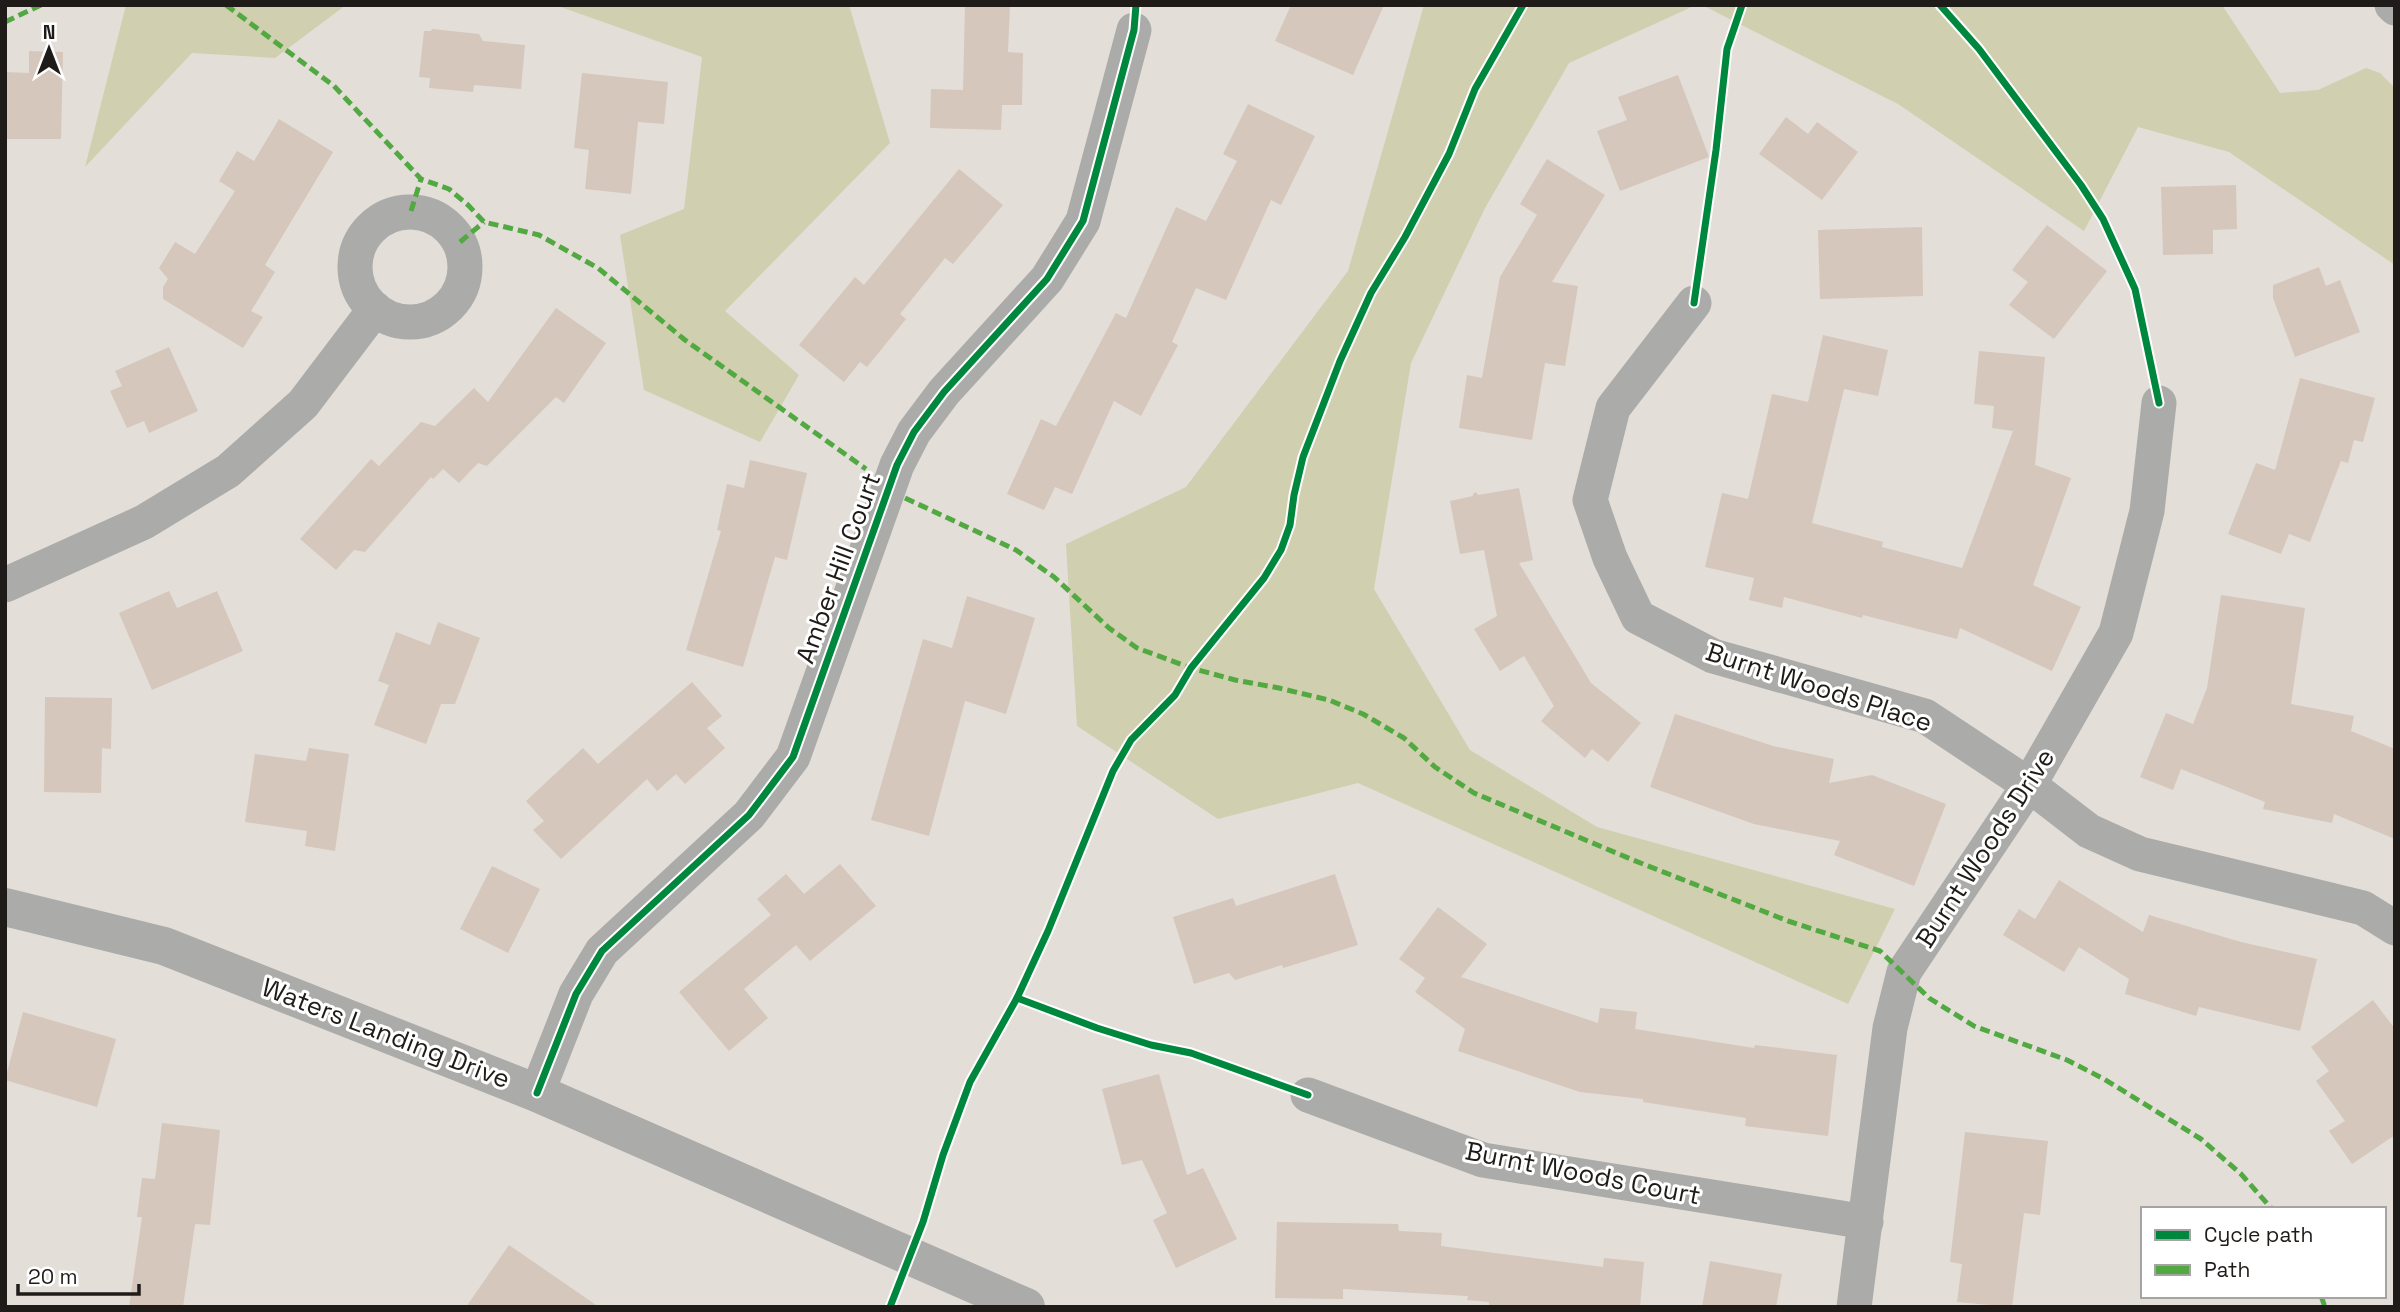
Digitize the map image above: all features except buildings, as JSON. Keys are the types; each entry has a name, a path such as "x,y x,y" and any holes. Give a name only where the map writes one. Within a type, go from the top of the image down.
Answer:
{"street":[{"name":"Amber Hill Court","path":"537,1093 576,994 602,951 749,816 793,757 897,465 914,432 944,391 1047,279 1083,221 1135,30"},
{"name":"Burnt Woods Place","path":"1694,303 1613,408 1590,500 1610,558 1638,617 1713,656 1926,716 2029,785 2089,831 2140,854 2363,908 2395,928"},
{"path":"5,585 144,522 228,471 303,404 375,309"},
{"name":"Burnt Woods Drive","path":"1854,1307 1890,1028 1904,972 2029,785 2116,633 2147,511 2160,403"},
{"name":"Waters Landing Drive","path":"5,907 164,946 537,1093 1026,1307"},
{"name":"Burnt Woods Court","path":"1308,1095 1483,1160 1866,1222"}],"green space":[{"path":"126,5 346,5 275,58 192,53 85,167"},
{"path":"555,5 849,5 890,143 725,311 799,375 760,442 644,390 620,235 684,209 702,57"},
{"path":"1424,5 1696,5 1569,63 1485,208 1411,363 1374,589 1470,750 1597,827 1895,909 1848,1004 1358,783 1218,819 1077,726 1066,544 1186,487 1348,271"},
{"path":"1702,5 2222,5 2280,93 2318,90 2366,68 2380,73 2395,88 2395,265 2229,152 2138,127 2084,231 1898,104"}],"marked path":[{"path":"5,22 41,5"},
{"path":"226,5 334,86 421,179 449,189 484,222 539,235 598,268 685,340 866,469"},
{"path":"411,211 421,179"},
{"path":"460,242 484,222"},
{"path":"905,498 1016,550 1054,577 1109,628 1137,648 1191,668 1235,680 1329,700 1363,714 1404,738 1435,767 1474,793 1788,921 1880,951 1929,998 1974,1026 2067,1060 2104,1079 2201,1139 2241,1174 2270,1207"},
{"path":"2322,1298 2325,1307"}],"cycle path":[{"path":"537,1093 576,994 602,951 749,815 793,757 897,465 914,432 944,392 1047,279 1083,221 1134,30 1136,5"},
{"path":"890,1307 923,1222 943,1155 970,1082 1017,998 1048,931 1113,771 1131,740 1175,695 1191,668 1264,578 1281,550 1290,525 1303,457 1340,361 1371,293 1405,237 1449,154 1475,89 1523,5"},
{"path":"1694,303 1716,150 1727,49 1742,5"},
{"path":"1940,5 1979,49 2081,185 2103,219 2135,289 2159,403"},
{"path":"1017,998 1097,1028 1151,1045 1191,1053 1308,1095"}]}
